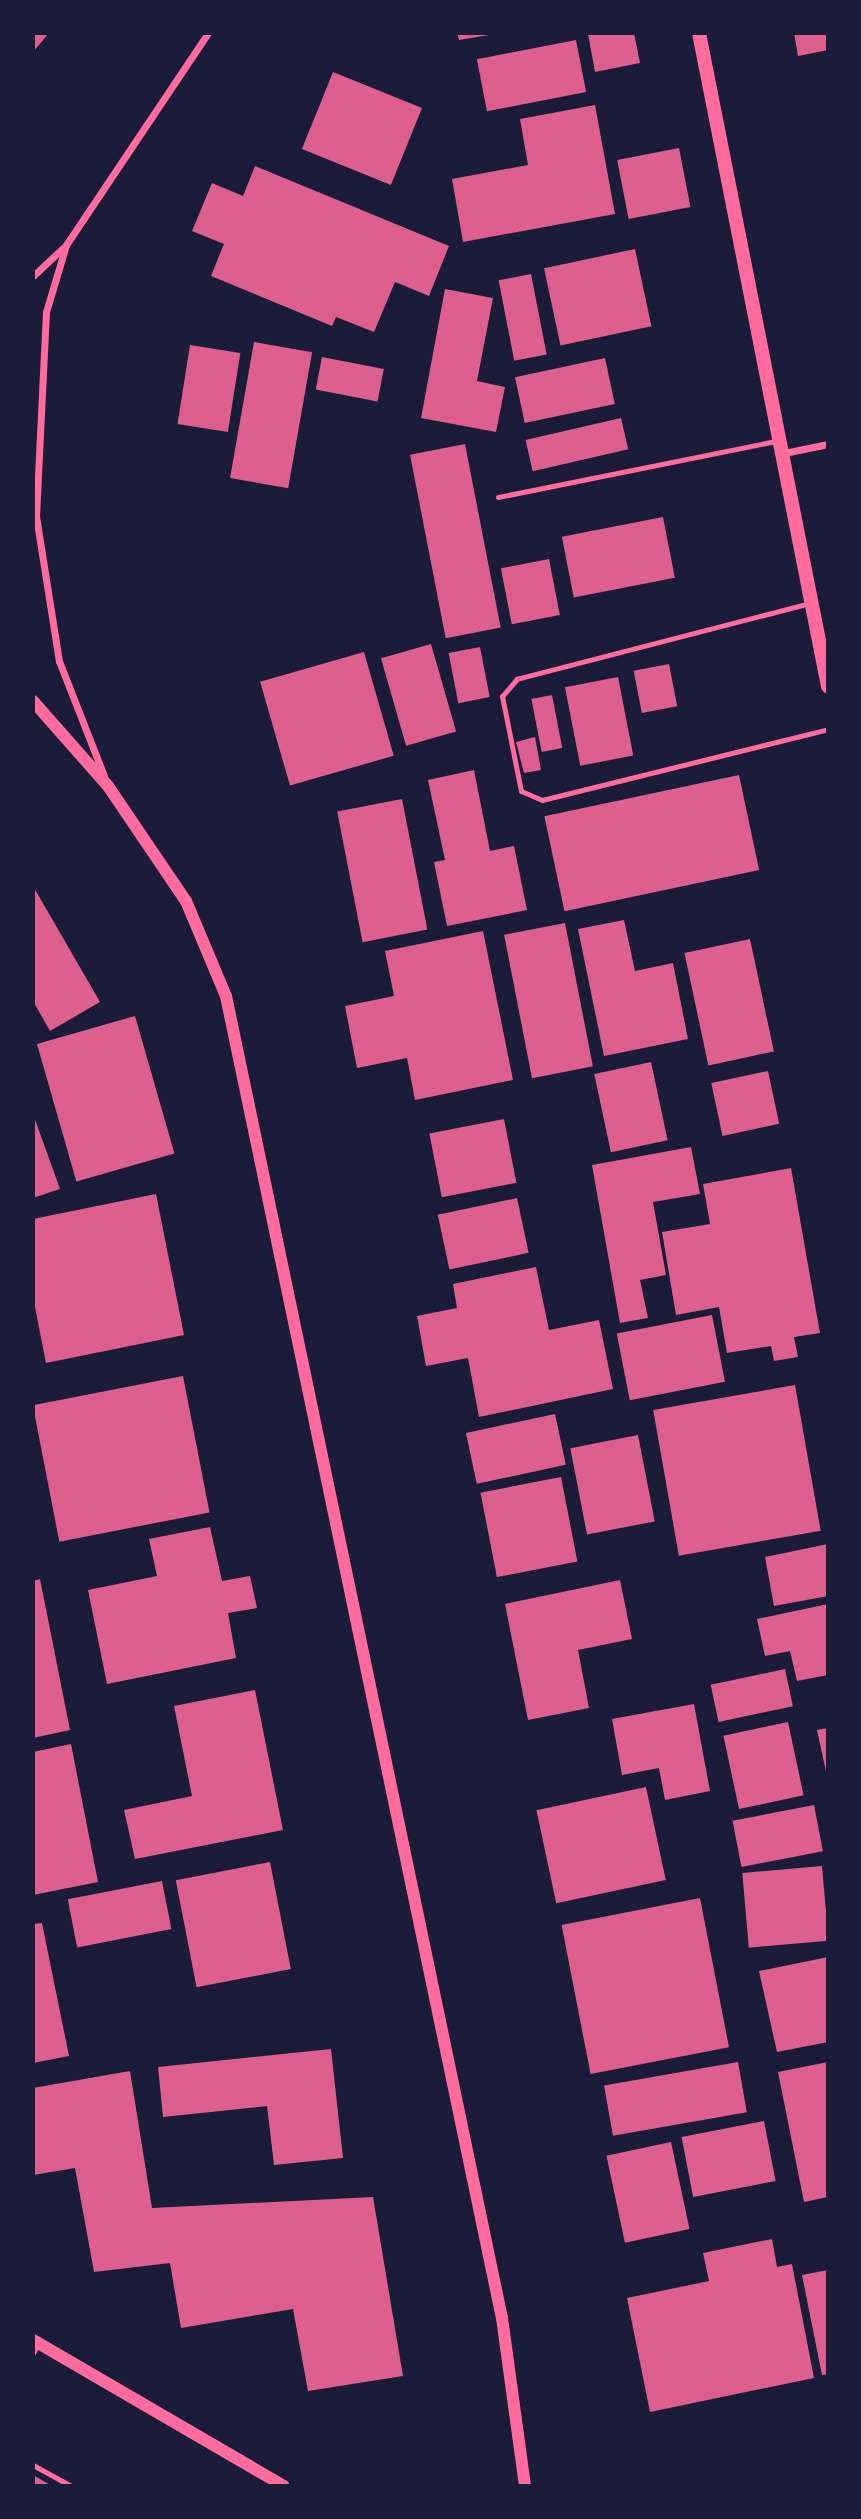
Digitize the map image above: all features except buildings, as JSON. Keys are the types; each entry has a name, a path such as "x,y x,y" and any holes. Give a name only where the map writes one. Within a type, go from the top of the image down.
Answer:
{"main road":[{"path":"699,33 783,446 828,687"}],"street":[{"path":"33,276 66,245 208,33"},
{"path":"66,245 46,312 36,516 59,662 108,786"},
{"path":"783,446 828,444"},
{"path":"33,701 108,786 186,901 226,996 247,1082 502,2318 525,2486"},
{"path":"35,2345 284,2486"}],"lane":[{"path":"498,497 783,446"},
{"path":"812,602 517,680 502,696 521,790 542,800 828,729"},
{"path":"33,2465 71,2486"}]}
